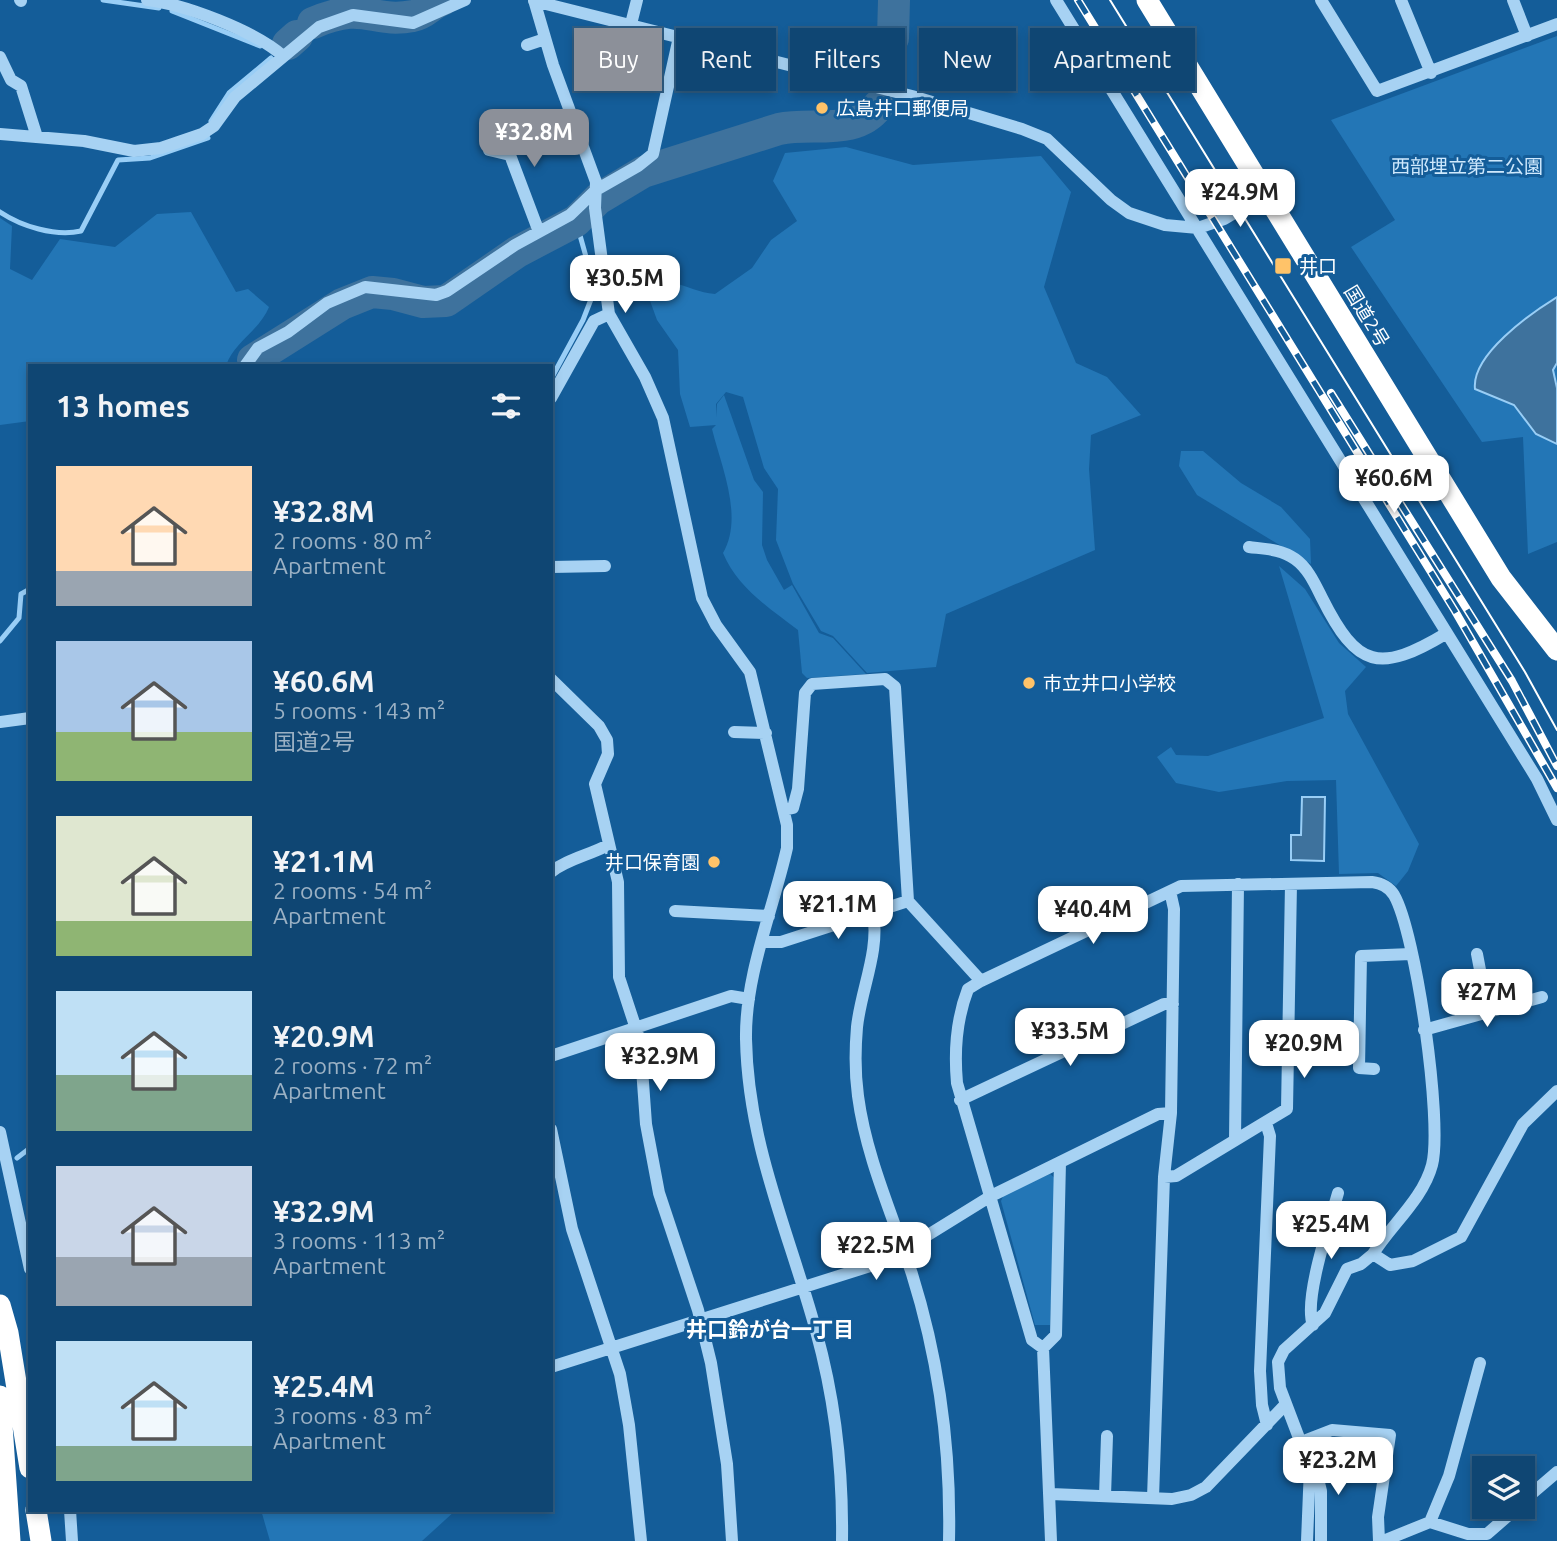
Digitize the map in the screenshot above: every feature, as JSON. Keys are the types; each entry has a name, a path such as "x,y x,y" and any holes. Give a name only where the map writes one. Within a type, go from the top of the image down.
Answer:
{"highway":[{"name":"国道2号","path":"1147,0 1501,578 1555,647"},
{"path":"0,1305 8,1333 28,1456"},
{"path":"0,1396 10,1541"},
{"path":"36,1512 41,1541"}],"street":[{"path":"147,0 170,2 234,27 283,56"},
{"path":"0,134 84,141 134,151 174,144 202,134 214,126 236,97 319,27 345,17 413,23 465,0"},
{"path":"676,36 534,0 545,39 596,182 609,314 658,404 672,451 702,598 716,625 750,672 784,810 788,841 749,999 747,1059 757,1137 768,1183 803,1287 822,1357 834,1420 841,1487 842,1541"},
{"path":"631,24 637,0"},
{"path":"1056,0 1537,779 1557,820"},
{"path":"1321,0 1377,92 1557,24"},
{"path":"1401,0 1430,72"},
{"path":"1513,0 1527,36"},
{"path":"527,45 545,39"},
{"path":"246,364 258,348 340,297 370,286 440,295 596,198 653,154 676,50"},
{"path":"0,57 11,80 24,93 37,136"},
{"path":"776,62 912,96 1047,139 1129,213 1165,225 1198,228 1224,219 1266,194"},
{"path":"489,150 510,155 539,232"},
{"path":"553,394 594,321 609,314"},
{"path":"1249,547 1276,550 1303,565 1344,639 1367,655 1388,659 1402,656 1447,633"},
{"path":"553,567 605,566"},
{"path":"784,810 793,808 798,789 805,693 812,684 885,679 895,687 908,901 981,981"},
{"path":"553,681 599,726 607,740 608,754 595,784 618,882 619,976 636,1027 646,1124 659,1193 701,1320 721,1419 732,1541"},
{"path":"0,722 28,718"},
{"path":"734,732 766,733"},
{"path":"553,871 567,861 584,858 608,845"},
{"path":"1043,1348 1032,1340 991,1196 960,1100 956,1064 957,1030 968,989 1181,886 1372,882 1384,885 1397,901 1412,954 1435,1114 1432,1163 1421,1190 1373,1254 1344,1272 1334,1296 1313,1325 1280,1356 1277,1370 1285,1405 1301,1442 1312,1481 1307,1541"},
{"path":"1235,1140 1238,884"},
{"path":"1164,1177 1176,1176 1287,1110 1291,884"},
{"path":"1153,1498 1164,1177 1171,1113 1174,909 1170,891"},
{"path":"763,942 781,942 908,901"},
{"path":"675,911 769,916"},
{"path":"873,913 876,931 857,1027 858,1098 873,1156 925,1324 941,1405 949,1541"},
{"path":"1374,1069 1359,1068 1361,956 1412,954"},
{"path":"1477,954 1488,1012"},
{"path":"553,1055 731,996 749,999"},
{"path":"1424,1030 1542,997"},
{"path":"960,1100 1164,1004 1173,1004"},
{"path":"1373,1254 1390,1265 1413,1261 1458,1240 1523,1124 1557,1091"},
{"path":"553,1366 879,1264 991,1196 1158,1114 1171,1113"},
{"path":"1266,1123 1270,1136 1260,1371 1262,1405 1267,1425"},
{"path":"0,1132 28,1260"},
{"path":"553,1139 572,1229 612,1347 629,1425 641,1541"},
{"path":"1051,1541 1043,1348 1056,1335 1060,1162"},
{"path":"1313,1325 1309,1314 1338,1193"},
{"path":"1430,1522 1449,1476 1480,1363"},
{"path":"1051,1494 1153,1498 1185,1497 1201,1491 1285,1405"},
{"path":"1301,1442 1332,1430 1390,1435 1378,1517 1381,1541 1430,1522 1468,1538 1480,1536 1494,1531 1506,1519"},
{"path":"1105,1496 1107,1436"},
{"path":"1535,1491 1557,1472"},
{"path":"1312,1481 1319,1483 1321,1490 1321,1541"},
{"path":"70,1512 72,1541"}],"green space":[{"name":"西部埋立第二公園","path":"1557,36 1557,542 1528,554 1523,437 1482,442 1351,247 1395,220 1331,120"},
{"path":"846,147 913,165 1041,156 1071,192 1044,287 1076,363 1107,377 1141,415 1091,435 1089,469 1095,550 946,614 936,667 867,673 833,636 821,631 793,584 776,540 778,489 764,468 743,397 726,392 716,404 716,417 717,404 724,395 754,480 763,492 762,545 767,560 784,590 792,585 819,633 833,638 866,674 807,678 802,673 798,630 745,587 723,553 729,539 731,508 712,429 716,425 690,427 680,394 678,350 657,320 649,298 651,280 667,269 673,283 715,294 752,268 771,240 797,221 773,181 785,153"},
{"path":"191,212 236,292 248,289 269,307 265,315 234,350 227,364 28,364 28,421 0,425 0,218 12,226 10,269 32,280 60,239 115,247 157,214"},
{"path":"1181,451 1203,451 1241,483 1281,507 1310,539 1311,564 1197,495 1179,466"},
{"path":"1279,566 1305,589 1339,643 1366,667 1345,691 1348,714 1419,844 1408,871 1396,886 1378,873 1339,874 1336,780 1287,781 1219,792 1176,783 1157,757 1171,747 1176,755 1208,756 1324,718"},
{"path":"1050,1174 1056,1179 1050,1325 1035,1325 1001,1201 1004,1194"},
{"path":"262,1512 454,1512 422,1541 270,1541"}],"shaded area":[{"path":"1557,297 1557,363 1553,370 1557,388 1557,444 1536,434 1514,405 1475,389 1476,376 1492,349 1519,324"},
{"path":"1302,797 1325,797 1324,861 1291,860 1291,835 1301,835"}],"waterway":[{"path":"103,0 159,8"},
{"path":"313,23 345,13 399,18 413,16 442,0"},
{"path":"893,28 894,0"},
{"path":"172,11 260,46"},
{"path":"288,44 297,36"},
{"path":"211,121 229,93 271,58"},
{"path":"253,360 342,304 372,292 423,302 446,301 517,252 576,221 598,199 643,172 779,129 846,125 869,115 878,106"},
{"path":"0,212 39,229 60,233 81,231 118,160 150,158 208,138"},
{"path":"553,375 583,320 595,289 576,221"},
{"path":"0,641 19,618 21,594 28,590"},
{"path":"17,1158 28,1150"}],"tram line":[{"path":"1110,0 1525,672 1557,730"}],"railway":[{"path":"1078,0 1455,611 1557,788"},
{"path":"1331,393 1512,681 1557,766"}],"place":[{"name":"広島井口郵便局","path":"822,108"},
{"name":"井口","path":"1283,266"},
{"name":"市立井口小学校","path":"1029,683"},
{"name":"井口保育園","path":"714,862"}],"district":[{"name":"井口鈴が台一丁目","path":"770,1330"}]}
